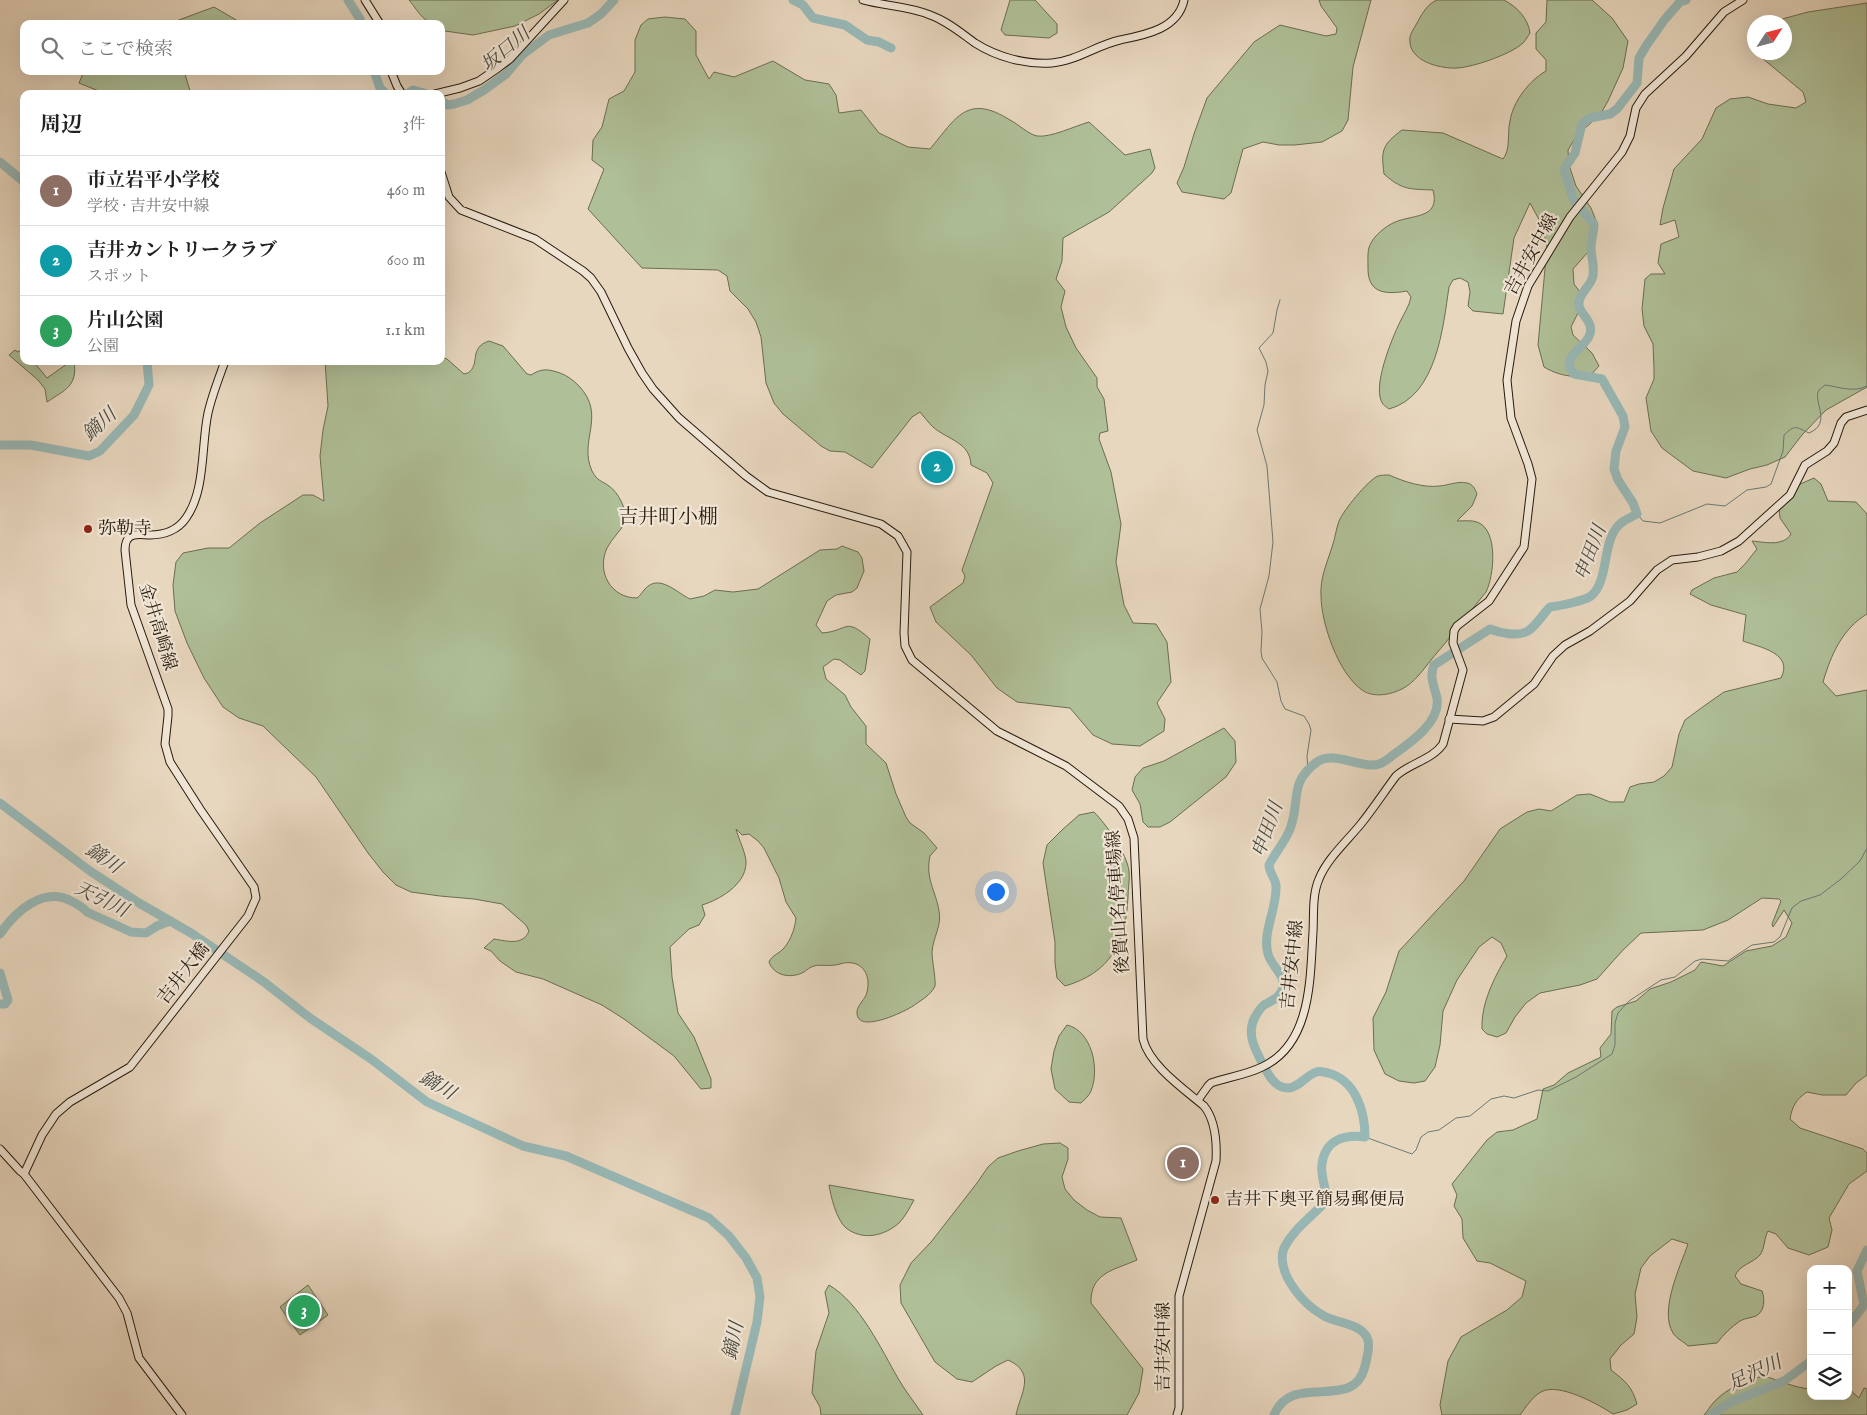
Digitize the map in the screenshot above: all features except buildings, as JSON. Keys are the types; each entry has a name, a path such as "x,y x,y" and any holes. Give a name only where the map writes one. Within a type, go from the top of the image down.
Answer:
{"main road":[{"path":"365,0 378,20"},
{"path":"445,92 460,88 488,75 510,59 564,0"},
{"path":"863,0 929,14 958,30 986,49 1034,64 1069,60 1116,41 1146,35 1165,26 1176,16 1184,0"},
{"name":"吉井安中線","path":"1177,1415 1179,1408 1179,1296 1216,1161 1212,1117 1198,1100 1212,1083 1254,1071 1270,1062 1280,1055 1294,1037 1305,1010 1310,980 1315,898 1318,881 1322,873 1396,776 1402,770 1439,750 1443,744 1463,670 1453,638 1457,626 1489,601 1524,547 1532,479 1511,418 1507,380 1516,321 1520,304 1528,286 1570,217 1622,152 1630,136 1636,108 1645,94 1686,56 1724,12 1743,0"},
{"path":"392,75 400,90"},
{"name":"後賀山名停車場線","path":"445,184 449,197 461,210 536,239 587,274 601,292 628,348 653,389 679,418 746,476 768,492 881,524 898,536 907,552 904,633 905,646 912,660 997,731 1066,766 1119,806 1128,819 1134,838 1143,1039 1145,1047 1154,1062 1198,1100"},
{"name":"金井高崎線","path":"224,365 208,414 198,493 191,510 182,523 173,530 161,534 134,535 130,537 125,544 125,550 131,605 168,709 165,744 167,756 191,796 254,887 256,893 254,905 245,921"},
{"path":"1450,719 1483,720 1494,717 1539,679 1553,656 1565,645 1590,631 1630,601 1657,570 1672,560 1698,557 1721,551 1739,541 1790,495 1805,465 1827,451 1834,443 1841,423 1846,417 1852,413 1867,410"},
{"name":"吉井大橋","path":"24,1174 42,1135 56,1114 70,1102 130,1067 245,921"},
{"path":"0,1149 24,1174 123,1305 140,1358 182,1415"}],"green space":[{"path":"409,0 558,0 539,14 515,26 473,35 445,31 445,20 426,20"},
{"path":"1010,0 1035,0 1057,24 1057,33 1049,38 1005,35 1001,30"},
{"path":"1319,0 1371,0 1353,67 1348,120 1342,131 1322,142 1279,145 1263,142 1243,149 1231,193 1224,199 1182,192 1177,183 1207,98 1254,42 1280,25 1326,36 1336,34 1337,28 1321,6"},
{"path":"1437,0 1504,0 1521,14 1527,22 1530,33 1524,42 1509,52 1478,64 1451,68 1430,64 1417,56 1413,51 1410,45 1410,37 1425,10"},
{"path":"1547,0 1592,0 1612,18 1628,41 1623,68 1608,101 1600,115 1577,135 1568,150 1569,165 1576,186 1591,208 1597,223 1588,252 1573,269 1574,284 1580,292 1575,302 1579,311 1571,327 1573,335 1592,353 1599,366 1589,377 1566,375 1544,367 1538,345 1547,247 1542,225 1530,203 1514,238 1503,314 1473,311 1468,306 1470,292 1468,282 1460,278 1453,280 1449,287 1440,340 1435,358 1427,375 1418,390 1405,402 1389,409 1383,404 1380,397 1381,376 1392,339 1411,297 1407,291 1391,293 1374,287 1368,275 1369,248 1375,237 1384,229 1400,220 1429,211 1433,207 1434,200 1433,190 1406,188 1384,174 1384,149 1390,140 1402,130 1443,133 1503,159 1507,151 1512,113 1518,99 1534,80 1546,71 1546,60 1536,49 1536,33 1546,22"},
{"path":"1867,3 1867,387 1826,410 1802,435 1785,457 1767,465 1726,478 1693,471 1662,448 1651,431 1646,398 1654,379 1654,369 1653,344 1644,326 1642,309 1645,279 1651,274 1665,274 1658,263 1661,244 1679,237 1675,220 1660,225 1674,169 1702,139 1716,108 1730,99 1748,97 1768,104 1796,108 1806,102 1803,92 1764,60 1792,60 1792,16"},
{"path":"214,7 236,20 179,20"},
{"path":"665,17 685,19 696,31 696,55 709,79 714,72 734,77 773,61 805,80 829,84 836,95 839,113 861,110 879,133 908,147 930,149 955,119 973,109 983,109 995,112 1037,136 1055,134 1089,122 1125,155 1150,149 1155,168 1152,173 1109,212 1063,238 1062,261 1056,279 1065,291 1061,307 1066,327 1076,348 1097,378 1097,387 1104,399 1108,431 1100,433 1099,439 1111,472 1121,524 1116,562 1124,605 1133,623 1156,624 1167,642 1171,682 1157,703 1165,719 1164,731 1140,746 1112,744 1093,735 1070,708 1017,702 997,688 971,655 936,622 930,607 963,583 965,576 962,570 993,483 987,473 971,465 967,451 957,442 933,427 920,412 912,417 872,468 845,452 830,451 821,446 783,414 774,403 766,383 761,337 756,322 748,309 730,291 727,276 718,270 642,268 588,209 604,169 592,160 593,140 602,127 609,99 624,91 635,72 635,40 641,25 648,19"},
{"path":"82,75 185,75 190,90 96,90 79,83"},
{"path":"489,341 503,346 527,374 531,375 545,370 568,377 579,386 587,397 592,418 588,449 592,471 598,479 609,486 619,497 627,519 609,544 603,566 608,582 620,594 637,598 650,585 656,583 668,586 690,599 704,596 715,590 733,592 758,589 820,550 837,549 842,546 858,552 862,558 864,571 857,588 852,592 836,595 827,601 816,625 822,633 851,626 870,639 865,671 861,675 840,660 834,659 823,667 826,679 845,695 851,707 866,726 866,744 886,763 906,817 937,848 930,856 929,864 930,878 940,916 932,952 935,986 928,995 913,1006 891,1017 864,1022 859,1019 857,1012 866,995 868,978 858,965 847,963 816,965 804,972 789,976 779,973 771,967 769,962 789,941 794,930 796,918 786,902 779,878 764,848 749,834 742,835 736,829 746,860 745,872 730,890 702,905 705,915 699,925 689,929 670,947 672,977 678,1013 694,1037 711,1079 711,1088 701,1089 674,1056 624,1019 602,1005 543,979 516,972 500,961 491,951 484,948 494,939 519,941 529,931 526,925 502,904 411,892 396,885 368,853 316,777 263,726 239,718 223,707 204,678 187,643 175,611 173,585 176,562 183,553 208,548 229,548 260,523 303,495 313,495 324,501 320,456 328,406 325,365 445,365 445,358 464,374 472,369 477,352 483,344"},
{"path":"15,350 18,352 20,350 20,364 9,355"},
{"path":"21,365 36,365 47,378 65,365 74,365 72,382 65,390 47,402 45,389 38,380"},
{"path":"1389,475 1427,486 1440,486 1460,482 1472,486 1477,494 1472,506 1457,521 1475,521 1484,527 1492,543 1493,554 1491,575 1486,592 1418,676 1402,689 1392,693 1376,695 1362,690 1353,682 1338,660 1324,619 1321,589 1324,571 1341,516 1368,483 1378,476"},
{"path":"1814,478 1821,484 1828,501 1856,502 1867,514 1867,614 1858,620 1844,635 1834,653 1823,682 1836,696 1867,690 1867,1075 1856,1083 1846,1095 1822,1095 1807,1092 1795,1104 1790,1119 1800,1128 1863,1149 1867,1153 1867,1171 1849,1184 1829,1218 1832,1230 1828,1247 1809,1255 1788,1248 1776,1234 1768,1231 1760,1255 1740,1269 1735,1276 1741,1284 1762,1291 1764,1298 1763,1308 1756,1316 1737,1323 1717,1343 1688,1346 1674,1335 1669,1324 1669,1301 1688,1244 1672,1239 1650,1256 1641,1268 1635,1294 1637,1317 1634,1334 1621,1345 1610,1359 1611,1370 1627,1384 1637,1404 1627,1410 1613,1414 1578,1396 1557,1390 1548,1390 1541,1392 1529,1402 1520,1415 1442,1415 1440,1405 1448,1361 1461,1337 1507,1310 1522,1297 1526,1281 1490,1263 1477,1261 1463,1238 1462,1219 1454,1206 1457,1195 1452,1184 1487,1140 1497,1132 1513,1130 1537,1119 1543,1089 1554,1085 1568,1073 1601,1057 1600,1048 1611,1034 1612,1011 1617,1007 1636,1001 1650,989 1671,982 1695,970 1701,962 1723,966 1746,951 1772,946 1786,937 1792,923 1784,910 1773,927 1772,924 1781,901 1779,899 1762,898 1728,920 1703,930 1641,933 1597,979 1580,985 1540,993 1526,1003 1506,1033 1497,1037 1487,1034 1482,1029 1486,1000 1507,956 1501,943 1492,937 1479,947 1457,980 1443,1011 1440,1045 1435,1067 1425,1081 1414,1083 1399,1081 1385,1074 1374,1050 1373,1018 1386,992 1399,951 1464,881 1500,829 1527,812 1539,809 1551,811 1577,795 1590,794 1610,802 1624,802 1630,787 1654,782 1664,776 1672,767 1679,734 1685,720 1724,692 1781,678 1784,669 1779,657 1773,652 1743,641 1746,615 1711,605 1690,594 1692,590 1714,578 1737,572 1757,549 1752,541 1773,543 1788,538 1791,534 1780,518 1779,509 1791,499 1798,485"},
{"path":"1224,728 1235,741 1236,762 1226,777 1170,822 1160,827 1148,827 1143,822 1140,804 1132,790 1135,777 1143,768 1164,761"},
{"path":"1094,812 1115,840 1127,864 1129,877 1127,913 1124,928 1113,954 1094,973 1065,986 1057,978 1055,942 1043,863 1047,845 1062,830 1079,815"},
{"path":"1067,1025 1083,1035 1092,1052 1094,1062 1094,1082 1088,1096 1081,1103 1069,1102 1055,1089 1051,1069 1059,1036"},
{"path":"1060,1143 1068,1148 1068,1159 1062,1177 1065,1189 1074,1200 1100,1217 1121,1218 1137,1260 1112,1270 1099,1279 1092,1293 1091,1303 1143,1369 1139,1393 1127,1415 1016,1415 1024,1385 1022,1371 1017,1365 1008,1360 972,1382 957,1379 935,1362 901,1303 900,1285 911,1263 931,1242 988,1167 998,1158 1018,1151 1043,1144"},
{"path":"829,1185 914,1200 899,1223 887,1231 866,1236 859,1235 846,1228 839,1219"},
{"path":"308,1285 328,1315 300,1335 280,1307"},
{"path":"829,1285 840,1293 860,1315 923,1415 821,1415 820,1407 812,1393 816,1351 829,1313 825,1292"},
{"path":"1763,1376 1807,1388 1807,1400 1852,1400 1852,1392 1859,1398 1864,1388 1867,1389 1867,1415 1704,1415 1714,1402 1730,1389"}],"waterway":[{"name":"坂口川","path":"348,0 360,20"},
{"name":"坂口川","path":"445,103 448,105 467,100 484,90 506,74 522,55 549,35 588,23 601,14 614,0"},
{"name":"坂口川","path":"793,0 803,5 813,18 845,25 867,40 879,42 891,48"},
{"name":"申田川","path":"1274,1415 1283,1402 1294,1395 1349,1388 1359,1380 1365,1366 1369,1346 1368,1340 1361,1330 1326,1317 1309,1305 1299,1295 1283,1267 1283,1252 1288,1241 1298,1228 1327,1200 1322,1177 1324,1156 1327,1149 1331,1144 1343,1138 1365,1137 1365,1127 1357,1098 1346,1082 1338,1077 1319,1071 1292,1088 1284,1088 1270,1077 1253,1044 1251,1030 1255,1017 1259,1010 1278,996 1283,988 1282,979 1268,954 1267,946 1268,929 1276,895 1275,881 1269,865 1290,829 1299,785 1302,777 1308,770 1317,762 1330,758 1367,765 1379,764 1408,744 1423,731 1437,707 1432,677 1434,665 1490,629 1509,634 1524,633 1534,626 1550,607 1591,596 1601,580 1607,550 1614,531 1622,523 1637,514 1614,469 1616,451 1625,427 1623,416 1602,379 1574,374 1569,366 1570,360 1588,338 1591,329 1588,320 1580,310 1579,302 1593,275 1591,248 1594,224 1574,201 1564,169 1575,153 1582,124 1590,118 1610,114 1617,109 1637,83 1639,58 1646,46 1665,19 1680,2 1686,0"},
{"name":"坂口川","path":"375,75 382,90"},
{"name":"鏑川","path":"0,162 20,179"},
{"path":"1280,300 1273,333 1259,348 1268,371 1264,405 1257,430 1267,466 1273,542 1269,576 1260,609 1261,651 1262,658 1277,682 1281,701 1285,709 1304,716 1309,724 1311,730 1307,756 1308,770"},
{"name":"鏑川","path":"0,445 31,445 89,456 100,451 134,415 149,385 147,365"},
{"path":"1637,514 1643,521 1660,523 1707,504 1725,506 1747,490 1766,487 1771,484 1783,451 1784,435 1793,428 1809,433 1820,424 1819,390 1825,385 1852,389 1867,386"},
{"name":"鏑川","path":"0,803 90,871 139,903 191,933 264,982 310,1018 371,1059 427,1102 523,1146 566,1156 709,1218 729,1236 746,1258 757,1278 760,1297 757,1322 735,1415"},
{"path":"1365,1137 1412,1154 1416,1150 1421,1137 1428,1132 1439,1130 1456,1118 1470,1116 1491,1099 1504,1096 1514,1098 1538,1090 1548,1091 1576,1077 1612,1054 1615,1045 1615,1023 1618,1013 1629,1001 1661,980 1675,977 1695,961 1702,959 1728,961 1752,945 1774,942 1780,937 1792,908 1801,901 1820,895 1841,879 1860,861 1867,848"},
{"name":"天引川","path":"0,934 13,917 22,910 40,899 50,897 61,897 71,901 87,912 131,932 146,933 170,921"},
{"name":"天引川","path":"0,973 8,1000 5,1004 0,1004"},
{"name":"足沢川","path":"1852,1321 1864,1305 1857,1271 1867,1250"},
{"name":"足沢川","path":"1711,1415 1731,1402 1784,1381 1807,1364"}],"place":[{"name":"吉井カントリークラブ","path":"937,467"},
{"name":"弥勒寺","path":"88,529"},
{"name":"市立岩平小学校","path":"1183,1163"},
{"name":"吉井下奥平簡易郵便局","path":"1215,1200"},
{"name":"片山公園","path":"304,1311"}],"district":[{"name":"吉井町小棚","path":"668,517"}]}
